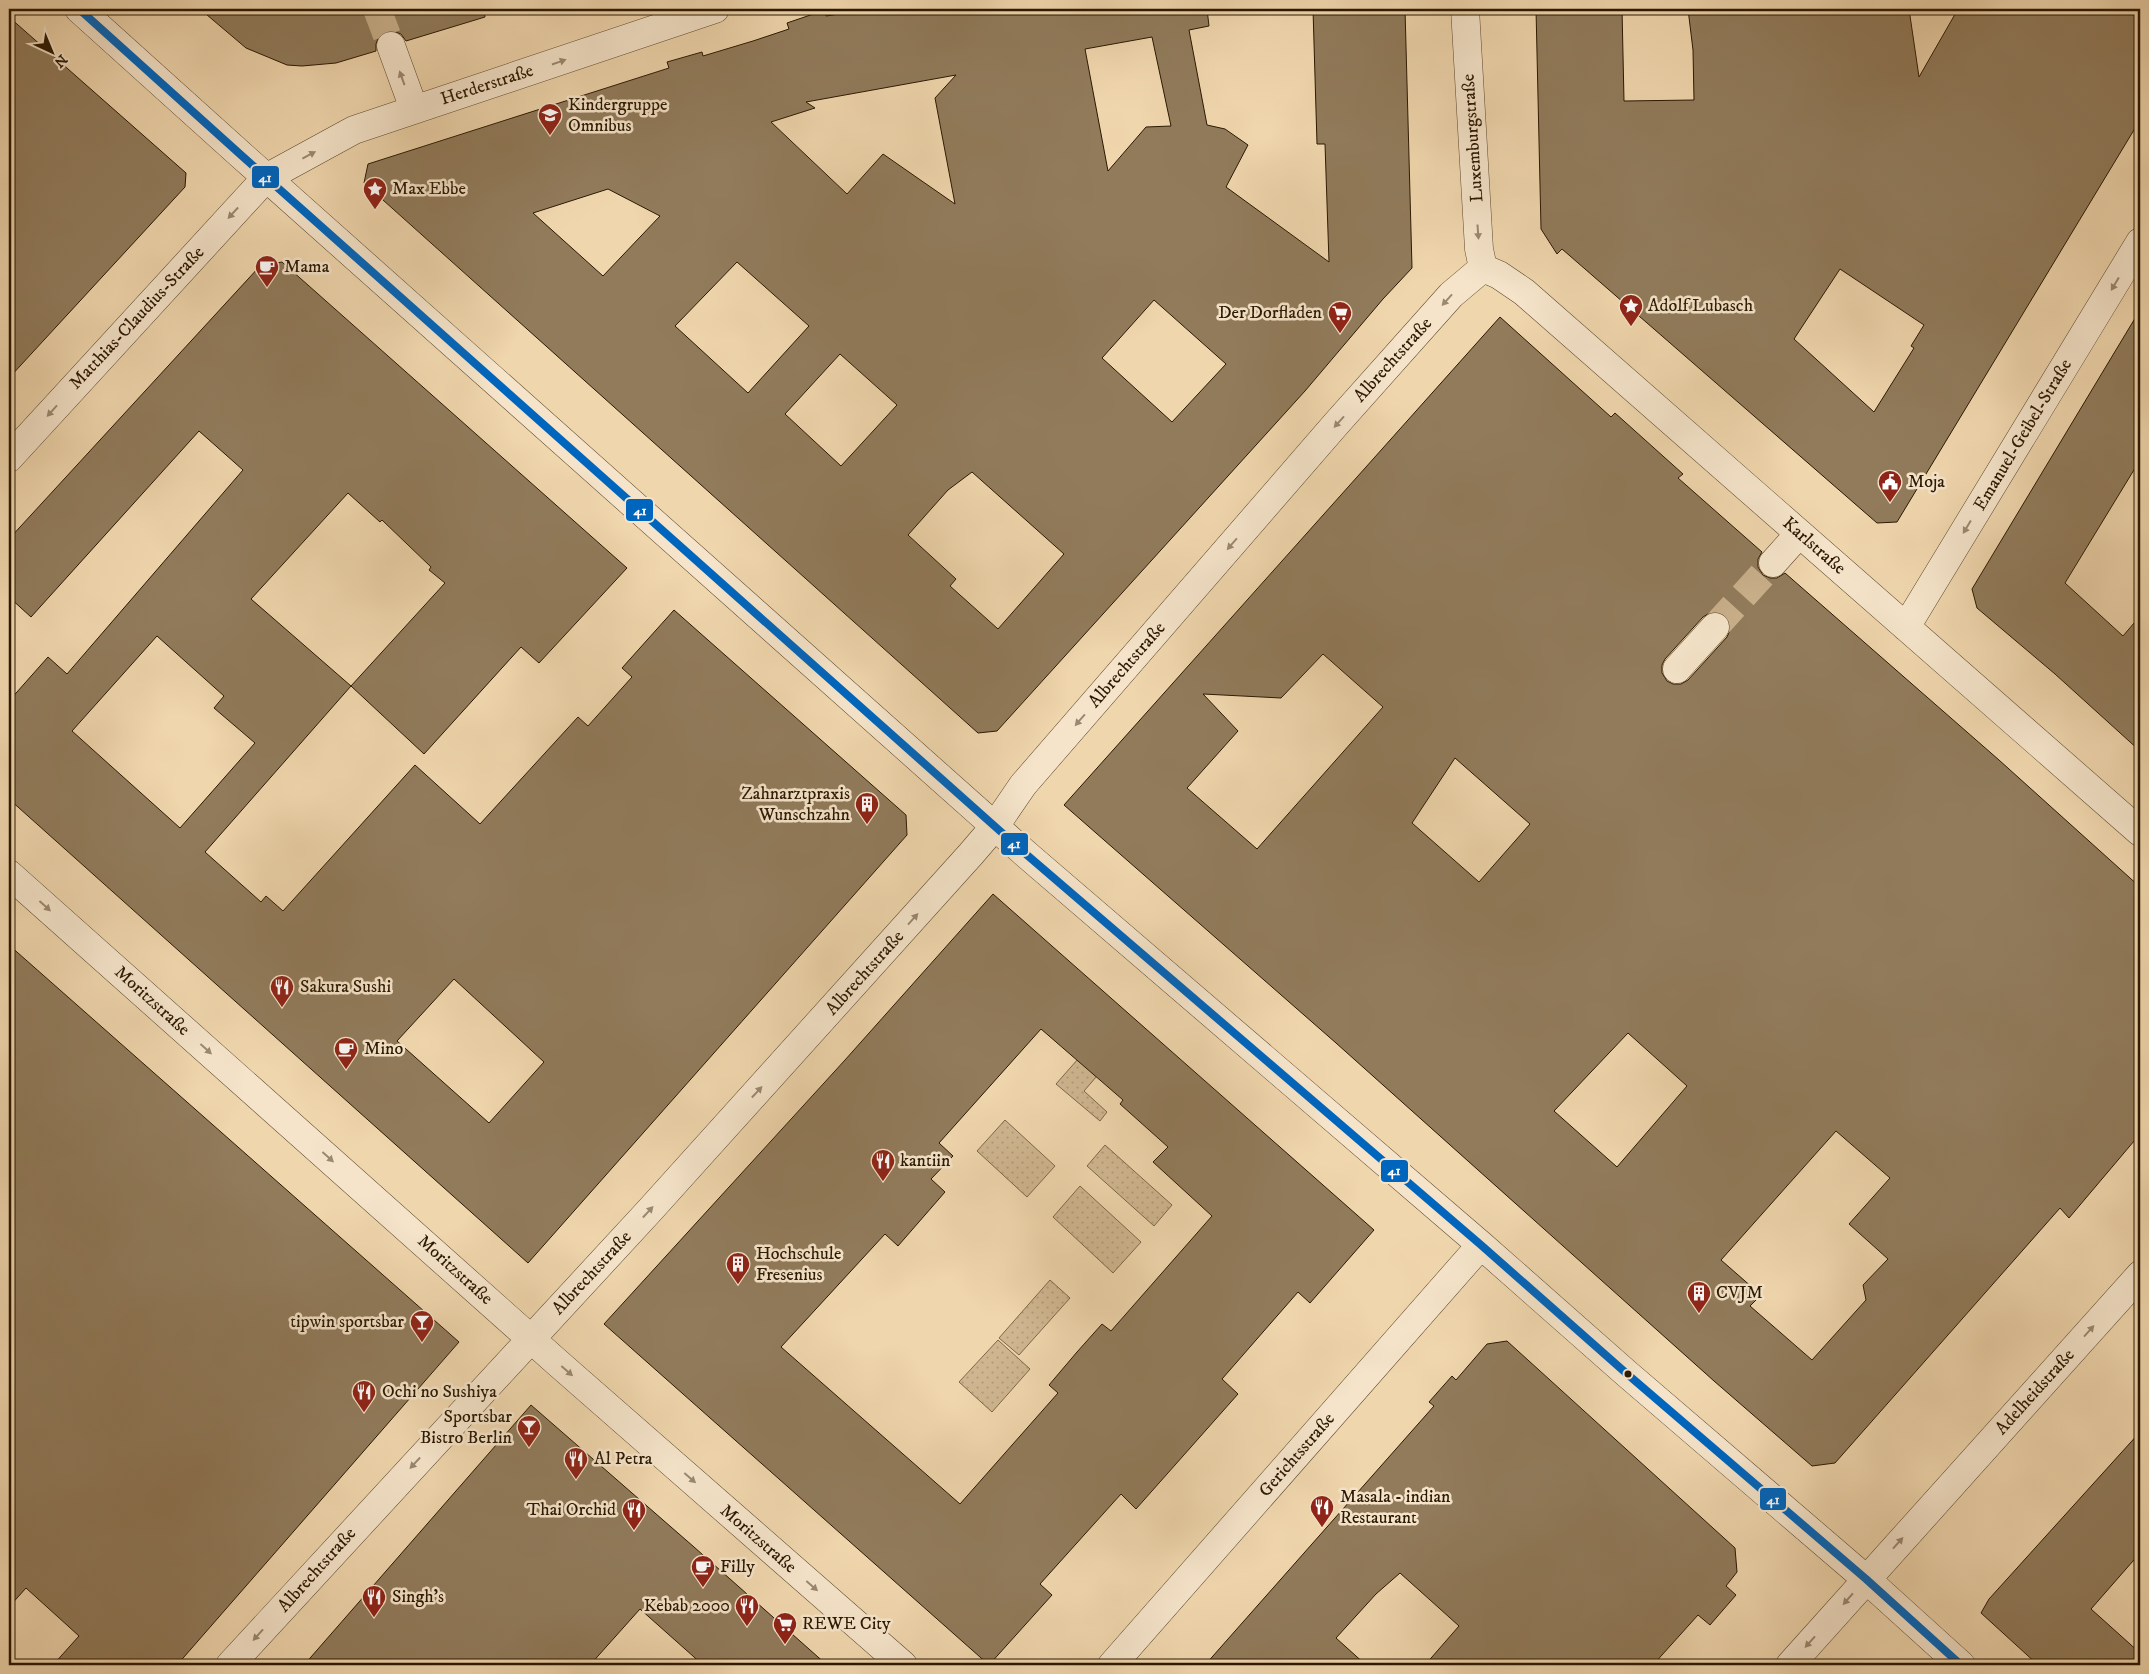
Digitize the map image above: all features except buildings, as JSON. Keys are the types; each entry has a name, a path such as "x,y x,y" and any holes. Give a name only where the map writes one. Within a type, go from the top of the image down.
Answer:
{"street":[{"path":"79,9 266,178 995,826 1481,1245 1961,1665"},
{"name":"Herderstraße","path":"266,178 354,130 715,9"},
{"name":"Luxemburgstraße","path":"1465,9 1479,249 1483,268"},
{"path":"391,46 414,110"},
{"name":"Matthias-Claudius-Straße","path":"9,458 266,178"},
{"name":"Emanuel-Geibel-Straße","path":"1906,627 2140,242"},
{"name":"Karlstraße","path":"1483,268 1499,275 1524,292 2140,832"},
{"name":"Albrechtstraße","path":"230,1665 796,1050 995,826 1023,785 1191,590 1451,295 1483,268"},
{"path":"1773,563 1799,534"},
{"path":"1677,669 1715,627"},
{"name":"Moritzstraße","path":"9,874 566,1370 903,1665"},
{"name":"Gerichtsstraße","path":"1112,1665 1481,1245"},
{"name":"Adelheidstraße","path":"1790,1665 2140,1275"}],"shaded area":[{"path":"1078,1059 1097,1076 1084,1091 1107,1112 1100,1121 1056,1084"},
{"path":"1005,1120 1055,1166 1027,1197 977,1151"},
{"path":"1105,1145 1172,1205 1154,1226 1087,1166"},
{"path":"1080,1186 1141,1242 1113,1273 1053,1217"},
{"path":"1050,1280 1070,1298 1019,1355 999,1338"},
{"path":"998,1340 1030,1369 992,1412 959,1382"}],"tunnel":[{"path":"377,9 391,46"},
{"path":"1715,627 1773,563"}],"transit line":[{"name":"41","path":"79,9 1027,855 1481,1245 1626,1373 1866,1579 1961,1665"}],"place":[{"name":"Kindergruppe Omnibus","path":"550,136"},
{"name":"Max Ebbe","path":"375,210"},
{"name":"Mama","path":"267,288"},
{"name":"Adolf Lubasch","path":"1631,327"},
{"name":"Der Dorfladen","path":"1340,334"},
{"name":"Moja","path":"1890,503"},
{"name":"Zahnarztpraxis Wunschzahn","path":"867,825"},
{"name":"Sakura Sushi","path":"282,1008"},
{"name":"Mino","path":"346,1070"},
{"name":"kantiin","path":"883,1182"},
{"name":"Hochschule Fresenius","path":"738,1285"},
{"name":"CVJM","path":"1699,1314"},
{"name":"tipwin sportsbar","path":"422,1343"},
{"name":"Ochi no Sushiya","path":"364,1413"},
{"name":"Sportsbar Bistro Berlin","path":"529,1448"},
{"name":"Al Petra","path":"576,1480"},
{"name":"Masala - indian Restaurant","path":"1322,1528"},
{"name":"Thai Orchid","path":"634,1531"},
{"name":"Filly","path":"703,1588"},
{"name":"Singh's","path":"374,1618"},
{"name":"Kebab 2000","path":"747,1627"},
{"name":"REWE City","path":"785,1645"}]}
